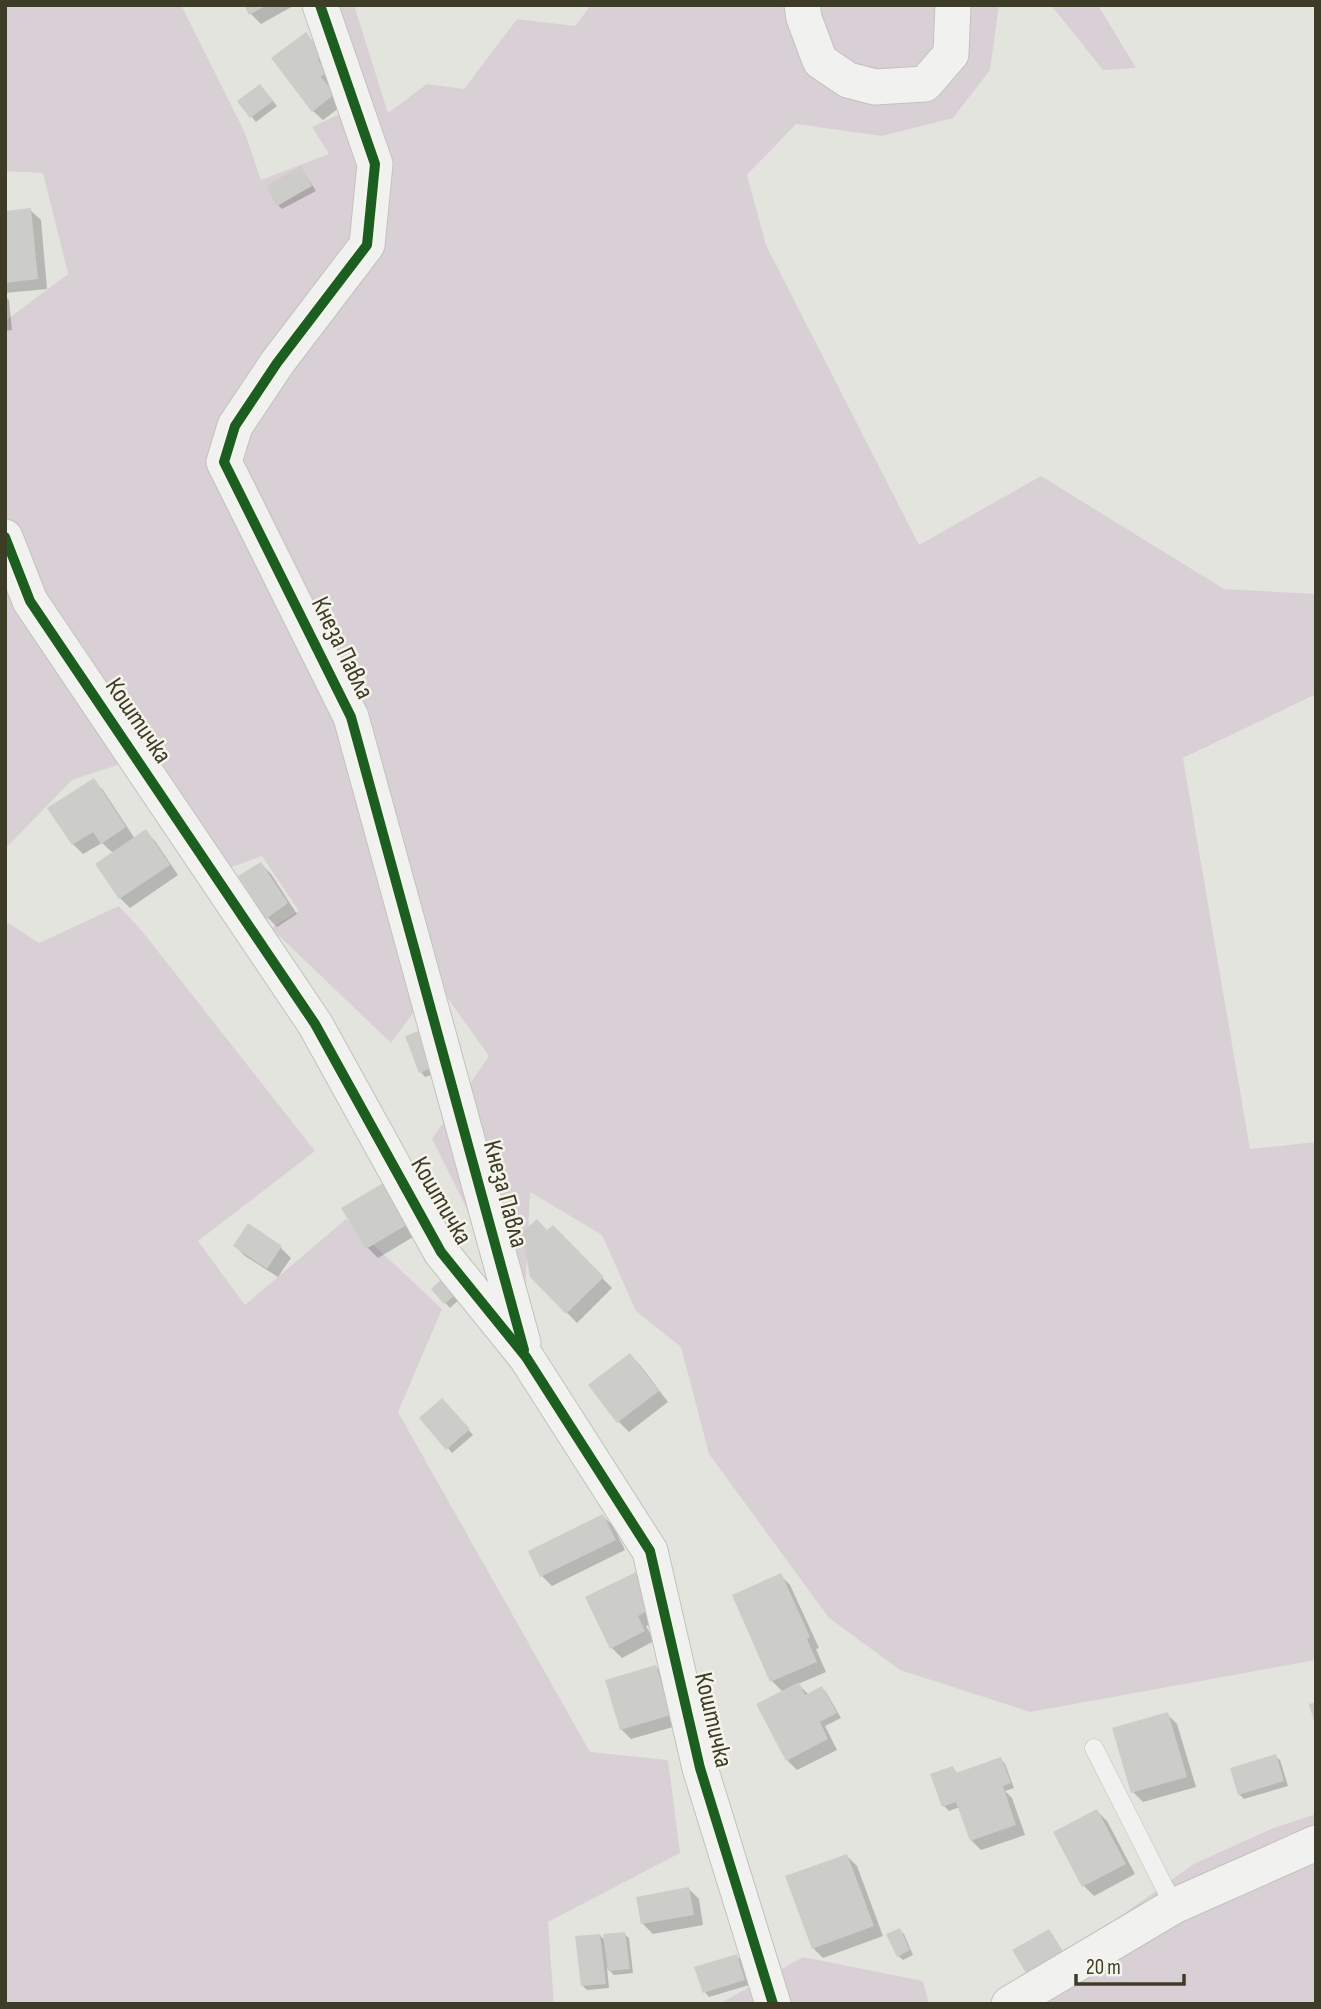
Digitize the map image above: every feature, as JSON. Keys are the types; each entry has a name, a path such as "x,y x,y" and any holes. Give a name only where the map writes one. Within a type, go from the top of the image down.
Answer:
{"street":[{"name":"Кнеза Павла","path":"320,5 375,164 367,245 277,363 235,426 224,462 351,717 526,1357"},
{"path":"802,5 820,61 848,80 875,87 925,85 951,54 953,5"},
{"name":"Коштичка","path":"5,537 30,601 316,1024 442,1252 526,1357 650,1551 700,1768 773,2004"},
{"path":"1009,2004 1174,1906 1316,1843"}],"lane":[{"path":"1094,1748 1174,1906"}],"shaded area":[{"path":"5,5 181,5 245,133 261,180 329,154 312,127 342,113 308,5 354,5 388,113 427,84 464,89 517,19 575,26 591,5 999,5 990,70 953,118 882,136 796,124 747,175 766,245 919,545 1041,476 1224,589 1316,594 1316,694 1183,758 1250,1149 1316,1142 1316,1660 1030,1712 900,1670 829,1618 709,1454 681,1347 636,1311 602,1235 530,1192 525,1299 487,1249 432,1139 489,1056 436,982 391,1043 271,928 299,911 262,856 229,868 142,757 72,780 5,849 5,321 68,274 43,173 5,171"},
{"path":"1051,5 1098,5 1136,68 1103,70"},
{"path":"119,906 142,931 315,1151 198,1241 245,1305 346,1219 442,1309 398,1412 590,1752 668,1760 680,1853 548,1922 554,2004 5,2004 5,921 39,943"},
{"path":"1316,1814 1316,2004 996,2004 1194,1864 1271,1829"},
{"path":"803,1957 923,1981 929,2004 719,2004"}],"building":[{"path":"244,5 267,5 249,15"},
{"path":"306,32 322,54 318,60 327,72 321,77 335,94 312,112 271,58"},
{"path":"260,84 273,101 250,118 237,101"},
{"path":"301,166 312,186 277,206 266,186"},
{"path":"31,208 38,279 5,283 5,211"},
{"path":"94,778 126,827 101,844 93,832 72,845 47,808"},
{"path":"146,829 170,865 119,899 95,864"},
{"path":"261,862 288,903 266,919 238,876"},
{"path":"424,1029 438,1066 419,1073 405,1036"},
{"path":"385,1182 410,1223 366,1249 341,1208"},
{"path":"537,1219 547,1230 553,1225 604,1277 566,1314 530,1277 525,1249 515,1239"},
{"path":"248,1223 282,1246 267,1269 233,1246"},
{"path":"445,1276 459,1292 444,1304 431,1289"},
{"path":"630,1353 659,1391 617,1423 588,1385"},
{"path":"442,1398 470,1429 446,1450 419,1418"},
{"path":"603,1514 616,1540 540,1577 528,1551"},
{"path":"638,1571 656,1606 638,1616 645,1631 610,1649 585,1597"},
{"path":"781,1573 810,1637 807,1639 817,1662 770,1682 732,1595"},
{"path":"656,1665 671,1715 620,1730 605,1680"},
{"path":"799,1682 805,1695 822,1686 837,1713 820,1722 828,1739 786,1761 756,1704"},
{"path":"1316,1702 1316,1724 1315,1725 1309,1704"},
{"path":"1168,1712 1187,1777 1131,1793 1112,1728"},
{"path":"1276,1754 1284,1781 1238,1795 1230,1768"},
{"path":"1001,1757 1011,1783 1003,1786 1016,1825 970,1841 956,1802 942,1807 930,1774 953,1766 956,1773"},
{"path":"1097,1809 1126,1864 1082,1887 1053,1832"},
{"path":"847,1854 874,1926 812,1949 785,1876"},
{"path":"689,1887 694,1915 641,1924 636,1897"},
{"path":"900,1928 910,1950 897,1957 886,1934"},
{"path":"1049,1929 1063,1951 1026,1973 1012,1950"},
{"path":"625,1932 630,1969 608,1971 603,1934"},
{"path":"600,1934 606,1984 581,1986 575,1936"},
{"path":"737,1954 745,1980 703,1993 694,1967"}],"cycle path":[{"path":"320,5 375,164 367,245 277,363 235,426 224,462 351,717 524,1350"},
{"path":"5,537 30,601 315,1024 441,1252 526,1357 650,1551 700,1768 773,2004"}]}
